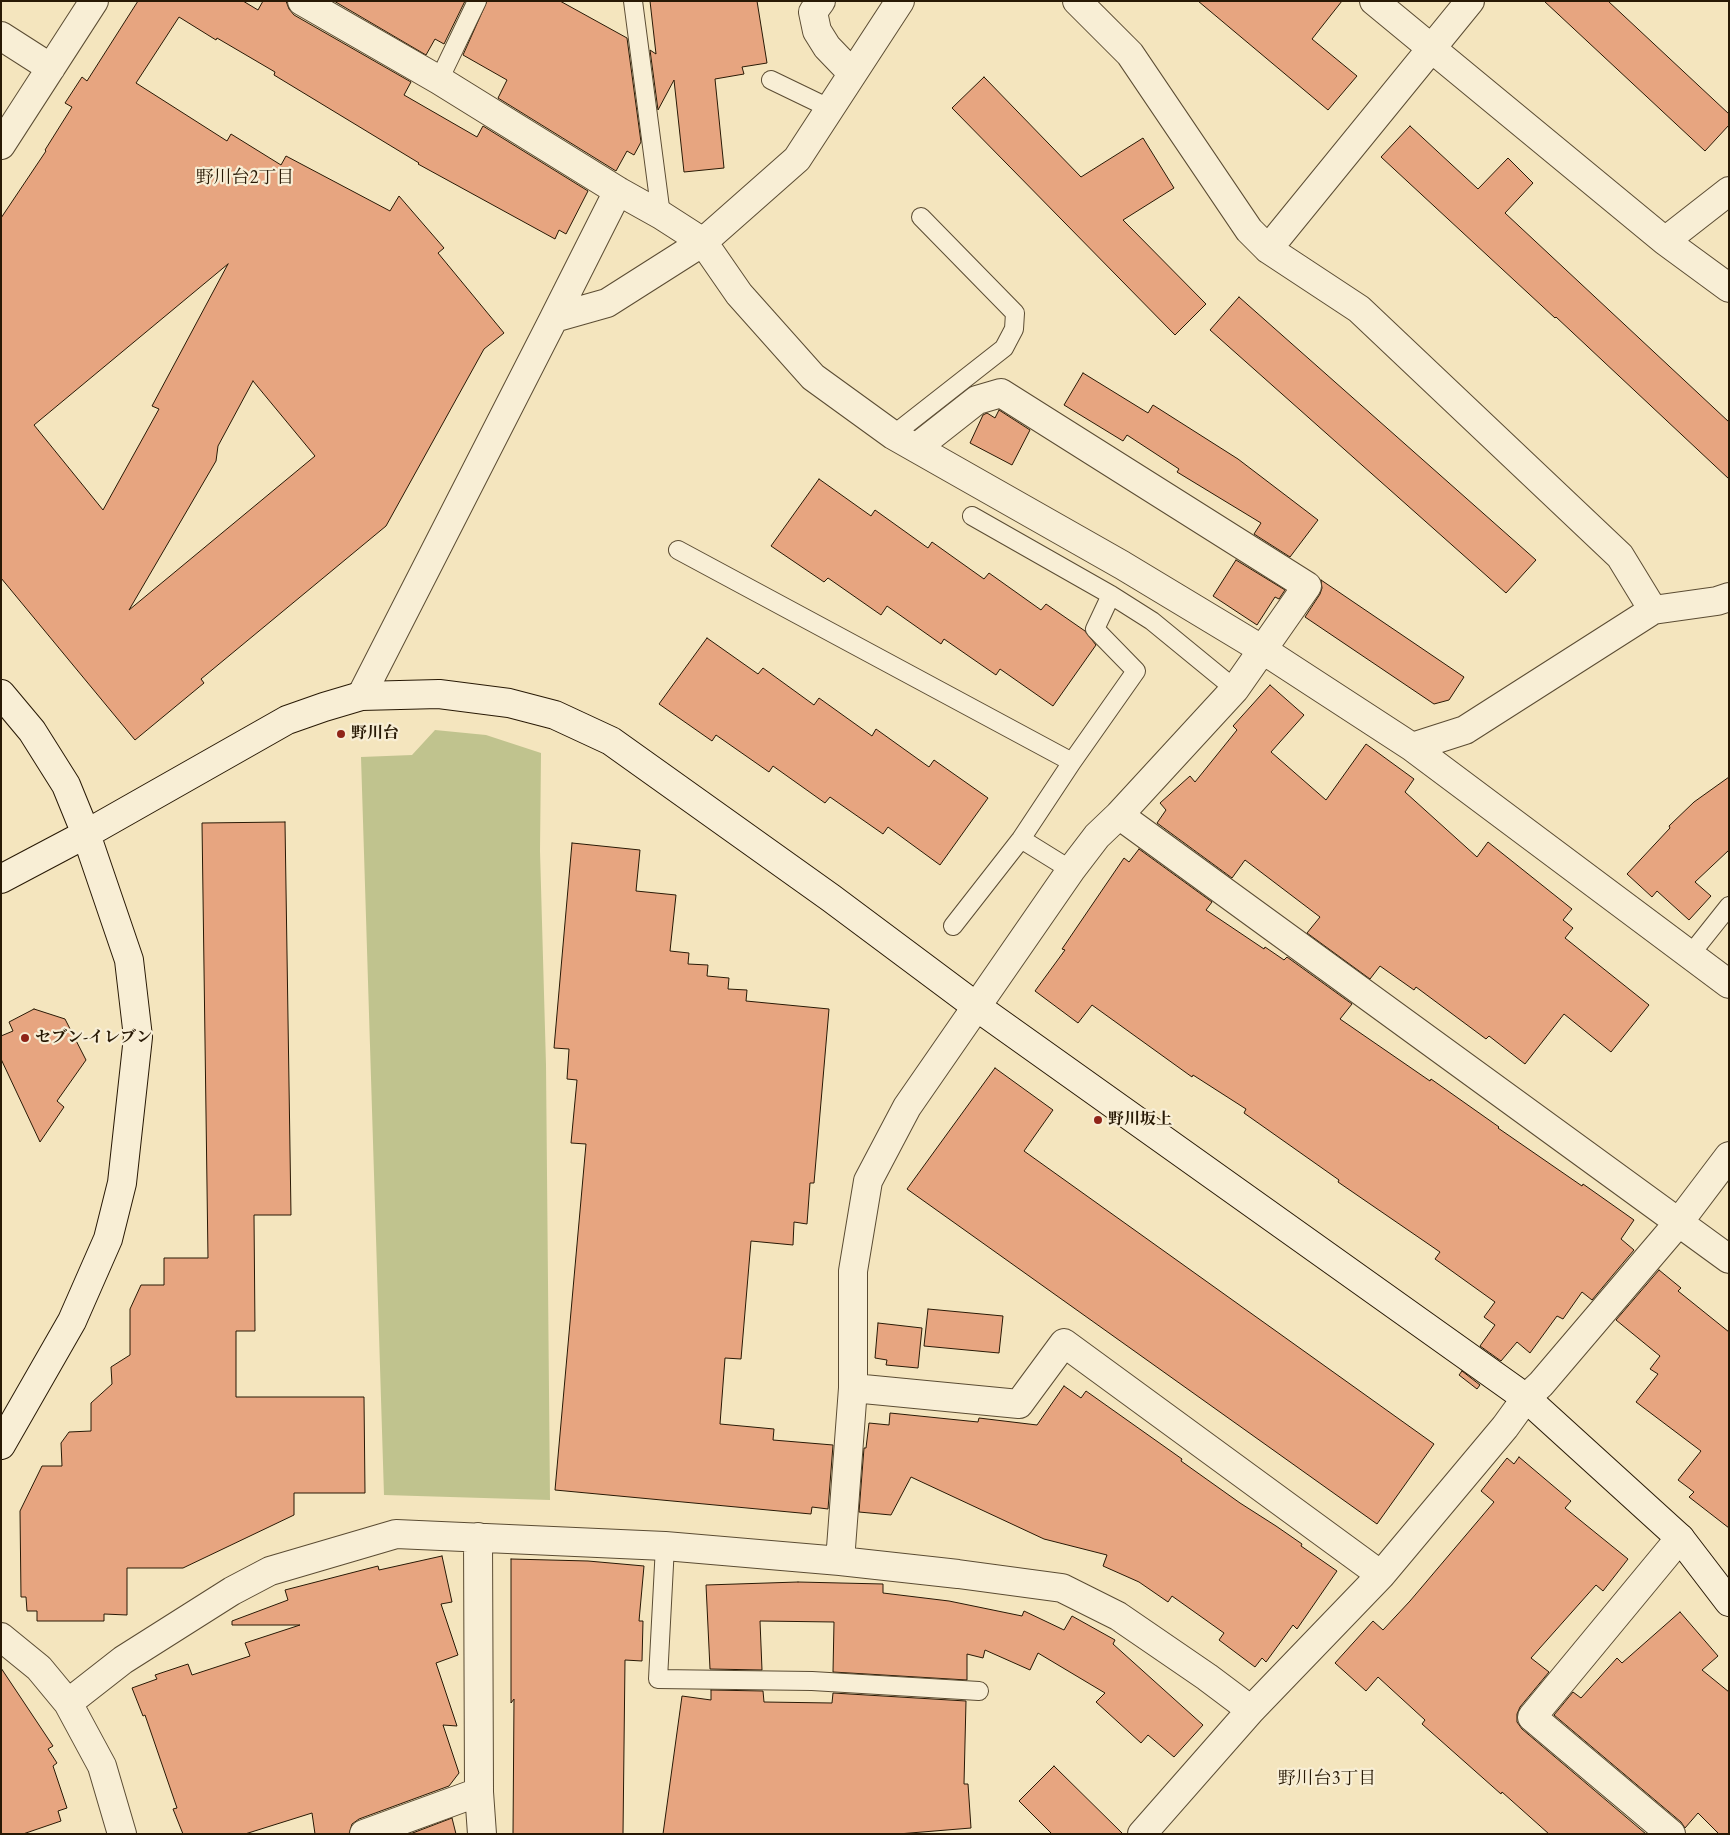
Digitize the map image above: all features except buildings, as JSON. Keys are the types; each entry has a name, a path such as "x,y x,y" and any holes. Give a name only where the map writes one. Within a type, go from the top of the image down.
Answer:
{"street":[{"path":"1,145 94,1"},
{"path":"302,1 439,80 703,242 739,294 813,377 892,435 1122,565 1263,650 1412,747 1729,984"},
{"path":"821,1 813,12 817,31 828,47 852,73"},
{"path":"554,318 607,303 703,242 797,159 900,1"},
{"path":"1077,1 1130,54 1249,230 1268,249 1359,309 1620,556 1652,610"},
{"path":"1374,1 1665,241 1729,288"},
{"path":"1268,249 1470,1"},
{"path":"1,36 51,68"},
{"path":"361,696 618,191"},
{"path":"1665,241 1729,191"},
{"path":"840,1561 853,1388 853,1271 868,1182 907,1107 1071,870 1097,836 1120,815 1235,689 1307,586 1001,393 978,400 916,448"},
{"path":"1412,747 1465,730 1652,610 1717,601 1729,597"},
{"path":"1,694 32,731 66,785 86,834 129,960 138,1037 122,1183 108,1239 72,1321 1,1445"},
{"path":"1,879 86,834 287,720 361,696 439,694 510,703 555,715 611,741 831,898 977,1007 1526,1398 1680,1538 1729,1602"},
{"path":"1120,815 1729,1259"},
{"path":"1142,1834 1251,1710 1381,1575 1526,1398 1541,1384 1679,1222 1729,1156"},
{"path":"853,1388 1018,1404 1064,1343 1381,1575"},
{"path":"68,1703 123,1660 232,1591 270,1571 396,1534 665,1546 840,1561 1062,1588 1118,1616 1207,1677 1251,1710"},
{"path":"478,1537 479,1792 482,1834"},
{"path":"1671,1834 1532,1717 1680,1538"},
{"path":"1,1638 39,1668 68,1703 102,1766 122,1834"},
{"path":"364,1834 479,1792"}],"lane":[{"path":"439,80 477,1"},
{"path":"633,1 660,215"},
{"path":"771,80 829,108"},
{"path":"892,435 1004,348 1014,329 1015,313 921,216"},
{"path":"972,516 1152,621 1235,689"},
{"path":"678,550 1072,762"},
{"path":"953,926 1022,839 1072,762 1136,671 1095,629 1111,596"},
{"path":"1022,839 1071,870"},
{"path":"1690,955 1729,906"},
{"path":"665,1546 658,1680 812,1681 979,1691"}],"green space":[{"path":"435,730 486,735 541,753 540,851 546,1065 550,1500 384,1495 361,757 412,755"}],"place":[{"name":"野川台","path":"341,734"},
{"name":"セブン-イレブン","path":"25,1038"},
{"name":"野川坂上","path":"1098,1120"}],"district":[{"name":"野川台2丁目","path":"245,178"},
{"name":"野川台3丁目","path":"1327,1779"}]}
